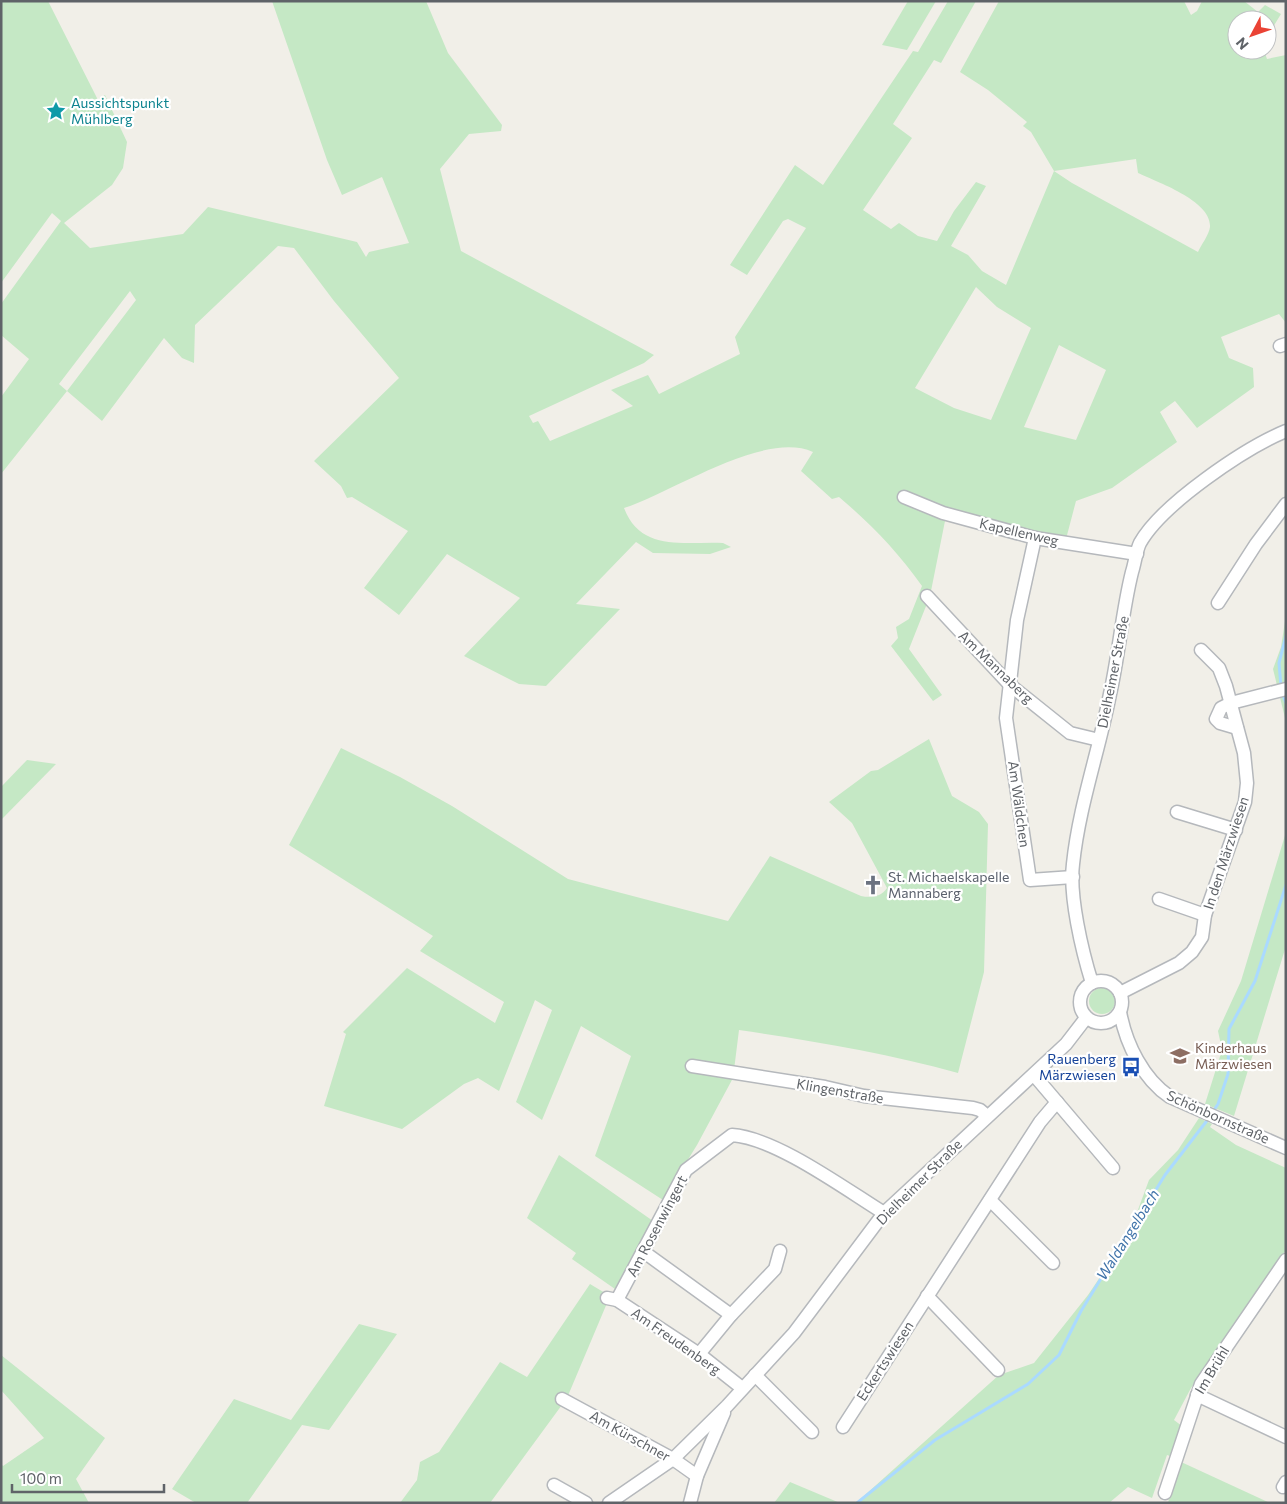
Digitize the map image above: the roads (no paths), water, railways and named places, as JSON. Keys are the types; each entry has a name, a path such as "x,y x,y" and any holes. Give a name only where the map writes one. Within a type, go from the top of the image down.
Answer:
{"street":[{"name":"Dielheimer Straße","path":"1092,983 1067,878 1072,865 1110,694 1129,586 1139,544 1146,534 1180,500 1226,464 1286,431"},
{"name":"Kapellenweg","path":"904,497 943,513 1035,538 1137,554"},
{"path":"1218,603 1256,544 1286,504"},
{"path":"1010,685 1017,620 1035,538"},
{"name":"Am Mannaberg","path":"926,596 1010,685 1070,733 1099,740"},
{"name":"In den Märzwiesen","path":"1120,993 1170,969 1192,952 1202,937 1205,915 1245,802 1247,783 1244,753 1231,703 1219,668 1201,650"},
{"name":"Am Wäldchen","path":"1010,685 1006,718 1030,880 1067,878"},
{"path":"1231,703 1286,689"},
{"path":"1177,812 1236,830"},
{"path":"1159,899 1205,915"},
{"path":"1108,1023 1120,1012 1123,1002 1120,993 1113,984 1102,981 1092,983 1085,988 1079,1003 1086,1018 1096,1024 1108,1023 1124,1030"},
{"name":"Schönbornstraße","path":"1120,1012 1124,1030 1146,1074 1159,1090 1170,1097 1286,1148"},
{"name":"Dielheimer Straße","path":"727,1406 794,1333 884,1213 987,1116 1034,1075 1066,1044 1086,1018"},
{"name":"Klingenstraße","path":"692,1066 825,1087 864,1096 973,1108 980,1110 987,1116"},
{"path":"1034,1075 1113,1168"},
{"name":"Eckertswiesen","path":"843,1427 1040,1122 1056,1102"},
{"name":"Am Rosenwingert","path":"612,1299 644,1252 686,1170 732,1135 749,1136 807,1164 884,1213"},
{"path":"990,1200 1053,1263"},
{"path":"700,1354 731,1315 774,1269 780,1251"},
{"path":"644,1252 731,1315"},
{"name":"Im Brühl","path":"1165,1493 1201,1384 1286,1260"},
{"path":"927,1296 998,1370"},
{"name":"Am Freudenberg","path":"612,1299 700,1354 742,1388"},
{"path":"755,1375 812,1432"},
{"path":"1196,1395 1286,1437"},
{"name":"Am Kürschner","path":"562,1399 673,1459 697,1476"},
{"path":"609,1503 673,1459 727,1406"},
{"path":"690,1503 697,1476 727,1406"},
{"path":"554,1485 586,1503"}],"waterway":[{"name":"Waldangelbach","path":"1281,687 1279,663 1286,636"},
{"name":"Waldangelbach","path":"1282,693 1286,703"},
{"name":"Waldangelbach","path":"1212,1113 1218,1104 1228,1074 1229,1029 1255,981 1286,885"},
{"name":"Waldangelbach","path":"857,1503 935,1440 1028,1384 1059,1355 1081,1311 1165,1175 1209,1118"}],"place":[{"name":"Aussichtspunkt Mühlberg","path":"56,111"},
{"name":"St. Michaelskapelle Mannaberg","path":"873,885"},
{"name":"Kinderhaus Märzwiesen","path":"1180,1056"},
{"name":"Rauenberg Märzwiesen","path":"1131,1067"}]}
